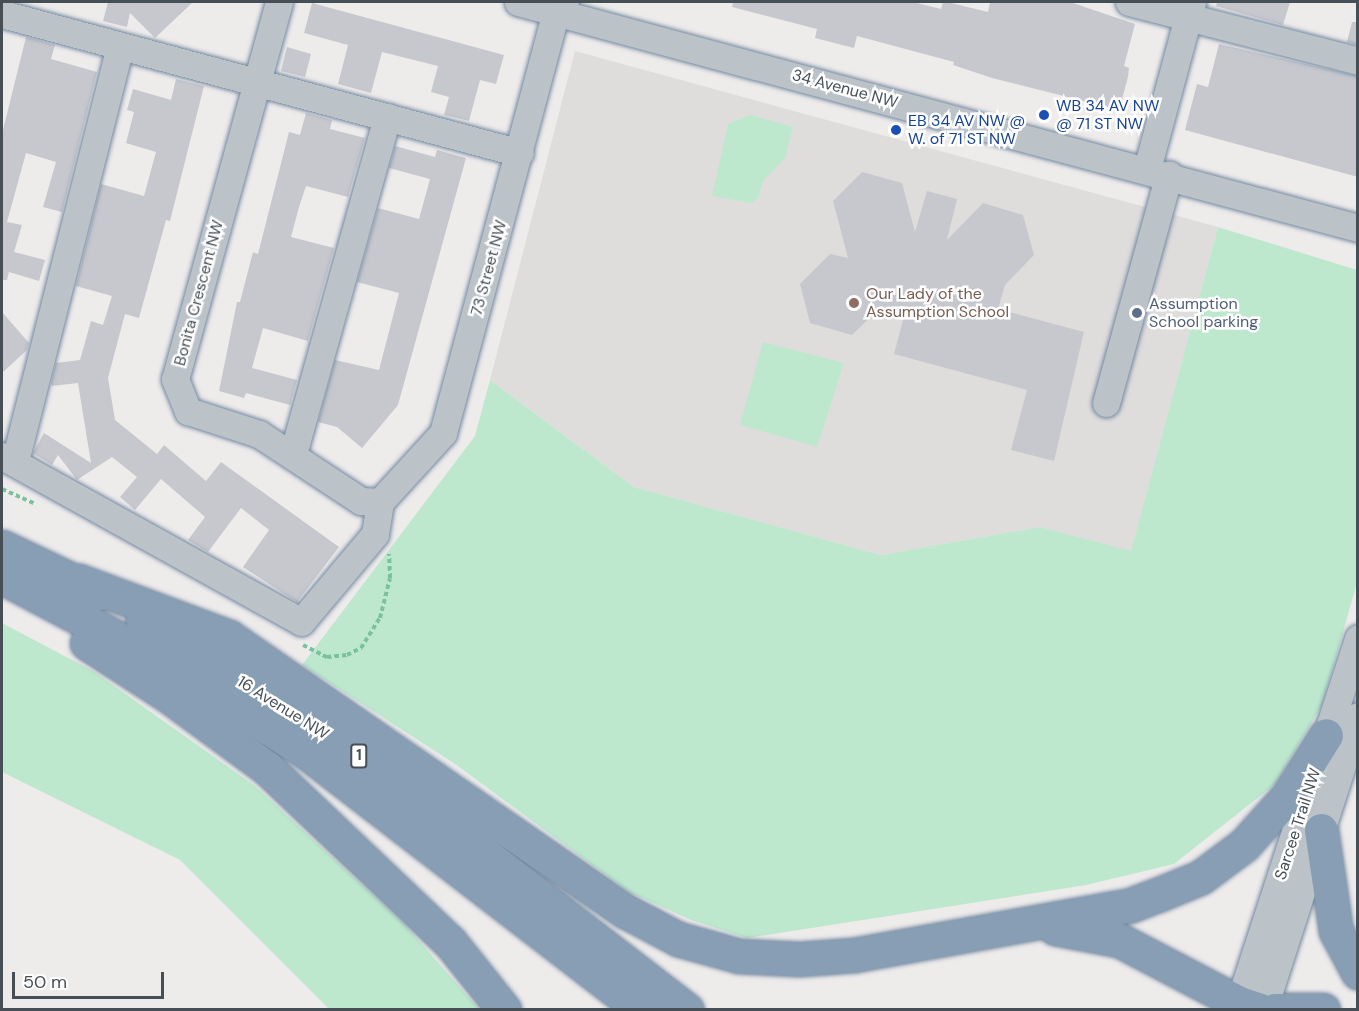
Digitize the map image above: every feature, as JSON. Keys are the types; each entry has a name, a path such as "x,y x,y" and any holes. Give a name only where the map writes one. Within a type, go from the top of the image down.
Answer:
{"highway":[{"name":"16 Avenue NW","path":"2,547 79,581 349,749 687,1010"},
{"name":"16 Avenue NW","path":"2,577 161,660 305,751 641,1010"},
{"path":"79,581 230,637 625,912 678,939 738,956 800,959 854,955 1131,905 1201,877 1244,845 1266,822 1326,735"},
{"path":"2,596 144,679 267,768 433,925 504,1010"},
{"path":"1322,830 1336,931 1358,972"},
{"path":"936,940 1033,927 1092,932 1143,950 1250,1008"},
{"path":"1275,1010 1323,1010"}],"street":[{"name":"Bonita Crescent NW","path":"279,2 175,379 188,411 259,434 293,454 361,501 380,502"},
{"name":"34 Avenue NW","path":"518,2 558,5 1354,229"},
{"path":"1129,2 1190,9 1358,61"},
{"name":"73 Street NW","path":"380,502 443,433 558,5"},
{"path":"1106,403 1158,172 1190,9"},
{"path":"2,14 520,153"},
{"path":"120,46 8,458 301,622 375,534 380,502"},
{"path":"293,454 387,117"},
{"name":"Sarcee Trail NW","path":"1250,1008 1326,735 1358,638"},
{"name":"Sarcee Trail NW","path":"1250,1008 1322,830 1358,716"}],"shaded area":[{"name":"Our Lady of the Assumption School","path":"575,51 1218,227 1131,552 1040,527 881,555 634,487 490,380"}],"green space":[{"path":"750,115 793,127 785,158 763,181 758,198 751,203 712,196 728,124"},
{"path":"1218,227 1357,270 1357,583 1322,705 1275,784 1174,864 1086,885 747,938 691,920 629,892 455,764 302,665 475,436 490,380 634,487 881,555 1040,527 1131,551"},
{"path":"763,342 844,363 817,447 740,425"},
{"path":"2,623 93,671 255,786 404,924 479,1009 329,1009 180,860 2,772"}],"building":[{"path":"108,2 193,2 155,38 130,13 127,27 103,21"},
{"path":"733,2 913,2 941,9 943,2 947,2 988,12 990,2 1070,2 1135,24 1124,66 1129,68 1128,77 1119,110 992,78 953,65 954,62 857,36 854,48 815,38 817,29 732,7"},
{"path":"1217,2 1290,2 1283,25 1216,6"},
{"path":"312,3 504,55 496,84 480,80 469,121 444,115 449,97 431,92 438,66 382,52 371,93 338,84 348,45 304,33"},
{"path":"1352,22 1358,22 1358,45 1347,42"},
{"path":"26,37 55,45 51,59 97,72 62,212 43,207 56,162 26,153 7,222 22,225 14,252 45,260 39,281 9,272 7,280 2,280 2,134"},
{"path":"1219,44 1358,76 1358,177 1185,130 1197,84 1208,87"},
{"path":"287,47 311,54 305,77 281,71"},
{"path":"176,79 204,86 170,221 166,220 139,318 125,314 108,378 115,420 157,454 164,445 206,481 221,462 339,547 297,602 243,567 269,530 241,508 208,552 188,540 205,517 161,479 135,510 120,497 137,477 112,457 77,480 58,455 52,465 33,453 44,433 91,463 78,383 52,386 51,383 56,363 80,360 91,321 103,325 112,296 76,286 101,184 144,196 156,152 126,143 134,112 127,110 133,89 171,100"},
{"path":"306,113 332,120 330,129 365,138 348,197 306,186 299,207 291,237 334,248 308,341 263,328 252,368 297,380 290,405 246,393 244,398 219,391 237,302 240,302 253,252 258,254 289,132 300,135"},
{"path":"395,146 435,157 437,150 466,158 398,405 362,448 337,427 318,422 335,360 379,370 399,293 357,282 378,208 419,219 430,179 389,168"},
{"path":"862,172 902,183 915,232 927,191 957,199 947,240 983,203 1023,215 1034,255 1005,285 998,309 1084,332 1054,461 1011,450 1027,390 894,354 903,320 882,306 852,335 810,323 800,284 830,254 848,258 833,201"},
{"path":"2,312 29,343 27,350 2,373"}],"place":[{"name":"WB 34 AV NW @ 71 ST NW","path":"1044,115"},
{"name":"EB 34 AV NW @ W. of 71 ST NW","path":"896,130"},
{"name":"Our Lady of the Assumption School","path":"854,303"},
{"name":"Assumption School parking","path":"1137,313"}]}
